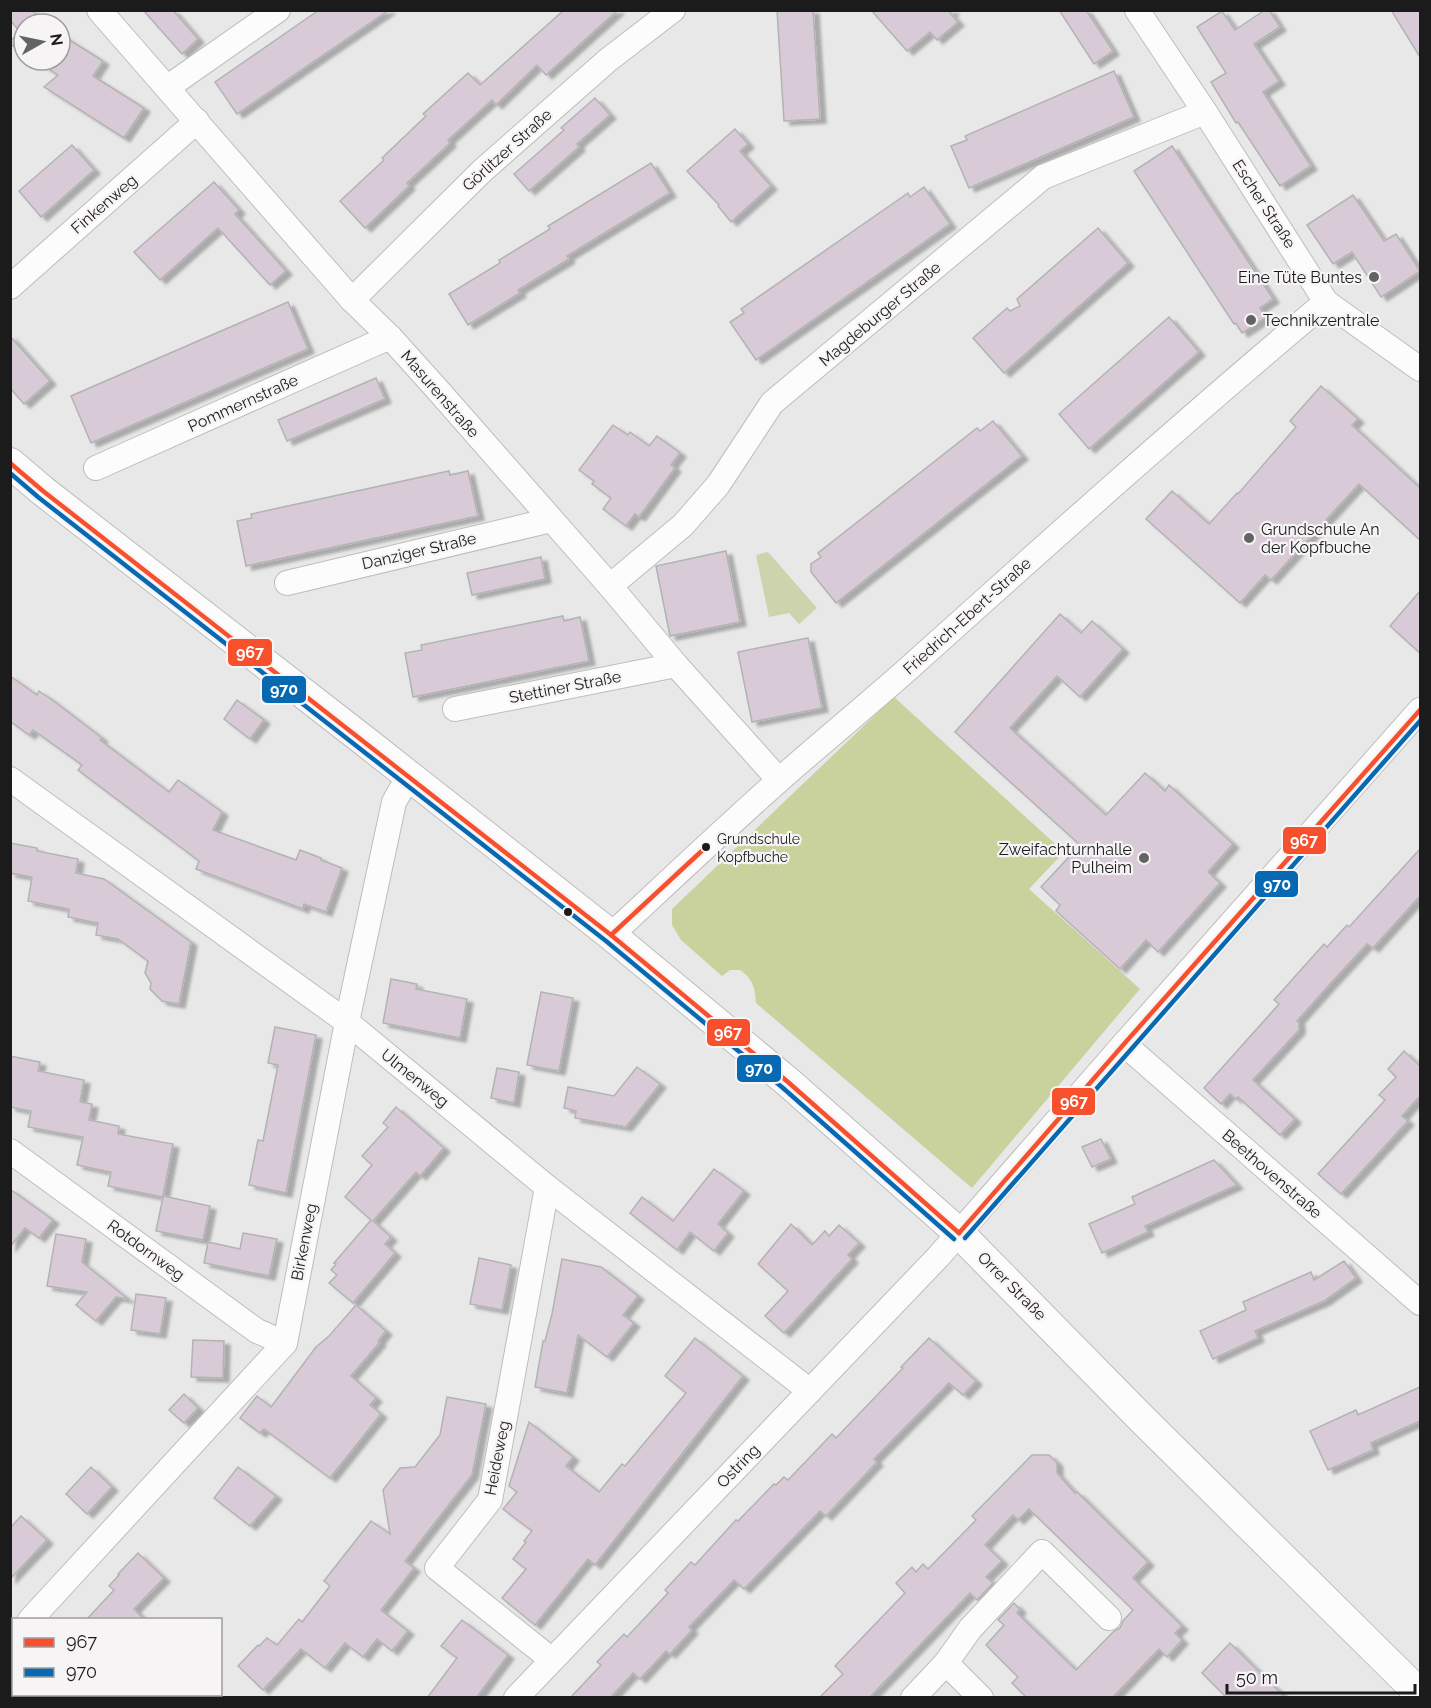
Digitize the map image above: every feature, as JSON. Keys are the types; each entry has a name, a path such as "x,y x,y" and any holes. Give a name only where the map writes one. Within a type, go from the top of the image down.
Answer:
{"street":[{"name":"Masurenstraße","path":"99,10 352,300 390,338 779,780"},
{"path":"168,87 278,10"},
{"name":"Görlitzer Straße","path":"352,300 482,171 608,60 673,10"},
{"name":"Escher Straße","path":"1137,10 1326,302 1420,369"},
{"name":"Magdeburger Straße","path":"610,586 683,525 718,485 772,404 1043,177 1205,112"},
{"name":"Finkenweg","path":"10,287 197,121"},
{"name":"Friedrich-Ebert-Straße","path":"611,935 779,780 1241,373 1326,302"},
{"name":"Pommernstraße","path":"96,468 390,338"},
{"name":"Orrer Straße","path":"10,463 611,935 788,1082 959,1233 1151,1428 1420,1694"},
{"name":"Danziger Straße","path":"288,583 551,520"},
{"name":"Stettiner Straße","path":"455,709 676,665"},
{"name":"Ostring","path":"516,1698 959,1233 1420,710"},
{"name":"Birkenweg","path":"285,1343 346,1022 394,802 409,776"},
{"name":"Ulmenweg","path":"10,778 346,1022 547,1187 810,1390"},
{"name":"Beethovenstraße","path":"1124,1044 1420,1303"},
{"name":"Rotdornweg","path":"10,1151 257,1330 285,1343"},
{"name":"Heideweg","path":"547,1187 490,1500 437,1569 552,1660"},
{"path":"32,1618 285,1343"},
{"path":"913,1698 946,1663 970,1629 1042,1552 1109,1618"},
{"path":"946,1663 981,1698"}],"green space":[{"path":"768,552 817,608 799,624 789,613 769,617 756,555"},
{"path":"894,697 1064,852 1029,889 1140,989 972,1188 756,1003 752,984 744,973 740,970 730,970 722,976 681,940 672,925 672,909"}],"building":[{"path":"10,10 32,10 34,12 12,12 12,22"},
{"path":"143,10 173,10 198,39 182,54"},
{"path":"319,10 389,10 237,114 215,82"},
{"path":"564,10 618,10 546,75 537,65 496,105 492,100 448,140 450,143 407,183 409,186 365,228 340,201 426,116 423,114 468,73 480,85"},
{"path":"777,10 813,10 820,119 784,121"},
{"path":"871,10 953,10 950,13 958,22 937,40 930,32 907,51"},
{"path":"1059,10 1086,10 1113,51 1094,64"},
{"path":"1265,10 1269,10 1280,27 1254,44 1279,81 1263,92 1311,166 1280,186 1238,122 1236,123 1211,82 1226,73 1197,27 1222,11 1235,30"},
{"path":"1391,10 1420,10 1420,57"},
{"path":"72,42 103,61 93,76 144,108 124,138 44,87 58,75 53,72 72,72"},
{"path":"1114,71 1134,117 969,188 951,146 967,140 965,136"},
{"path":"595,98 610,115 577,144 579,147 529,191 514,174 564,130 561,128"},
{"path":"735,129 748,144 740,151 771,186 731,222 719,205 687,171"},
{"path":"72,145 94,170 41,217 19,191"},
{"path":"1172,146 1273,299 1260,308 1266,317 1242,333 1134,171"},
{"path":"651,163 670,193 567,256 569,259 518,290 520,293 468,325 449,294 550,229 548,226"},
{"path":"214,182 239,210 235,214 286,271 270,285 218,228 160,280 134,252"},
{"path":"924,187 950,224 756,360 730,322 744,313 741,309 908,193 910,197"},
{"path":"1353,195 1384,241 1396,234 1420,271 1381,297 1352,252 1333,264 1307,225"},
{"path":"1098,228 1128,263 1004,373 973,338 1007,308 1010,311 1020,306 1017,299"},
{"path":"288,302 308,349 91,443 71,396"},
{"path":"1169,317 1199,352 1089,449 1059,414"},
{"path":"10,336 50,381 24,404 10,388"},
{"path":"376,378 385,399 287,441 278,420"},
{"path":"1321,386 1358,419 1352,425 1420,488 1420,540 1359,484 1271,580 1265,575 1240,603 1146,519 1172,491 1209,524 1296,427 1290,421"},
{"path":"993,421 1022,456 836,603 811,572 811,564 821,557 818,553 977,428 980,431"},
{"path":"613,425 628,435 630,432 649,446 657,436 680,453 671,465 675,468 639,517 635,514 626,526 603,509 611,498 592,484 594,481 579,470"},
{"path":"449,471 450,475 468,471 478,516 246,566 237,521 252,518 251,514"},
{"path":"726,551 740,622 670,636 656,566"},
{"path":"541,557 545,579 472,595 467,573"},
{"path":"1420,591 1420,653 1390,626"},
{"name":"Zweifachturnhalle Pulheim","path":"1060,614 1081,633 1092,621 1123,649 1080,697 1057,676 1010,728 1106,815 1145,773 1165,791 1169,785 1233,844 1208,872 1220,883 1158,952 1146,940 1120,969 1056,911 1060,905 1041,887 1080,845 955,732"},
{"path":"563,616 564,621 580,617 589,661 413,697 405,653 422,650 421,645"},
{"path":"808,638 822,708 752,722 738,652"},
{"path":"10,676 37,695 39,691 51,699 102,738 100,740 169,792 178,780 222,812 213,830 296,860 300,850 342,868 326,912 304,904 303,909 196,869 199,861 78,770 82,765 33,730 29,735 10,721"},
{"path":"237,700 264,720 250,739 224,719"},
{"path":"10,843 78,859 76,873 104,879 191,942 179,1004 162,1001 150,989 151,983 145,973 148,961 118,939 96,935 98,923 68,917 69,909 28,901 32,877 10,873"},
{"path":"1420,849 1420,896 1373,948 1367,944 1330,984 1297,1021 1299,1030 1253,1080 1295,1119 1280,1135 1238,1097 1236,1099 1230,1094 1221,1104 1204,1088 1279,1004 1274,1000 1324,944 1327,947 1347,925 1349,927"},
{"path":"391,979 417,984 416,989 467,999 460,1038 383,1023"},
{"path":"541,992 573,998 559,1071 527,1065"},
{"path":"275,1027 316,1035 286,1193 249,1185 258,1140 263,1141 278,1065 268,1063"},
{"path":"1404,1051 1420,1066 1420,1096 1402,1116 1408,1121 1341,1194 1318,1174 1385,1100 1379,1095 1396,1077 1388,1069"},
{"path":"10,1056 40,1062 38,1071 84,1080 80,1102 92,1104 89,1120 119,1126 118,1134 173,1144 163,1196 210,1206 203,1240 156,1231 163,1197 108,1186 111,1172 77,1165 83,1137 28,1127 31,1111 10,1107"},
{"path":"637,1067 660,1084 626,1127 575,1118 576,1111 564,1108 568,1087 614,1096"},
{"path":"497,1068 519,1072 514,1103 491,1098"},
{"path":"396,1107 444,1148 420,1176 416,1172 373,1221 391,1237 385,1244 395,1253 353,1303 329,1283 337,1275 331,1270 336,1264 334,1263 371,1220 345,1197 372,1165 362,1156 388,1127 383,1123"},
{"path":"1101,1139 1111,1159 1092,1167 1082,1147"},
{"path":"1214,1160 1237,1185 1145,1226 1148,1232 1102,1253 1089,1224 1135,1204 1132,1197"},
{"path":"714,1169 744,1191 718,1224 728,1233 714,1251 690,1232 677,1250 630,1213 642,1197 673,1221"},
{"path":"10,1189 53,1220 39,1238 25,1228 10,1247"},
{"path":"791,1224 812,1245 825,1231 829,1236 839,1225 859,1243 848,1255 852,1259 784,1333 765,1316 788,1291 758,1264"},
{"path":"243,1233 277,1239 269,1276 204,1263 208,1242 240,1249"},
{"path":"56,1234 86,1239 82,1262 128,1299 116,1297 96,1321 76,1305 87,1292 47,1286"},
{"path":"479,1258 511,1265 502,1310 470,1304"},
{"path":"562,1259 601,1267 638,1296 623,1315 634,1323 607,1357 578,1335 567,1393 535,1387"},
{"path":"1344,1261 1356,1278 1324,1301 1255,1331 1258,1338 1213,1359 1200,1331 1246,1310 1243,1302 1311,1272 1314,1280"},
{"path":"136,1294 166,1298 160,1334 131,1330"},
{"path":"356,1305 386,1331 378,1341 380,1342 351,1376 376,1398 370,1405 381,1414 330,1478 264,1429 260,1433 240,1418 257,1396 271,1407 316,1347 329,1336"},
{"path":"695,1338 743,1376 595,1565 588,1559 535,1625 502,1598 526,1569 513,1559 532,1531 503,1509 517,1492 509,1486 529,1422 573,1457 566,1466 599,1492 622,1464 625,1466 686,1393 665,1376"},
{"path":"929,1338 976,1381 963,1395 949,1383 874,1459 877,1462 826,1516 820,1511 744,1589 734,1580 689,1627 692,1630 670,1654 666,1651 640,1679 633,1673 610,1698 570,1698 601,1665 597,1662 624,1634 627,1637 668,1593 665,1590 691,1562 695,1565 736,1520 738,1521 774,1484 776,1485 784,1477 788,1480 832,1434 836,1438"},
{"path":"193,1340 224,1341 223,1378 191,1377"},
{"path":"1420,1387 1420,1421 1371,1443 1373,1450 1328,1470 1310,1431 1356,1410 1358,1415"},
{"path":"184,1394 198,1408 184,1423 169,1410"},
{"path":"447,1397 486,1404 472,1475 405,1561 414,1568 381,1610 408,1631 392,1651 377,1639 363,1657 345,1643 325,1668 301,1649 263,1690 238,1666 267,1638 277,1645 299,1619 302,1622 330,1586 324,1581 371,1521 390,1534 383,1490 400,1468 415,1467 440,1435"},
{"path":"1032,1455 1049,1455 1057,1463 1057,1473 1075,1493 1077,1492 1148,1562 1133,1578 1182,1626 1175,1633 1182,1640 1167,1657 1159,1649 1112,1698 1027,1698 1012,1683 1018,1677 986,1645 1004,1625 998,1620 1014,1603 1020,1609 1017,1613 1076,1670 1114,1631 1120,1628 1133,1610 1029,1509 1018,1520 1013,1515 985,1545 1002,1561 986,1577 993,1583 977,1600 970,1593 869,1698 819,1698 843,1674 835,1666 905,1593 896,1583 912,1567 916,1572 923,1564 928,1569 976,1520 972,1516"},
{"path":"91,1467 112,1487 87,1514 66,1494"},
{"path":"238,1467 276,1496 250,1526 214,1498"},
{"path":"21,1516 47,1540 10,1579 10,1528"},
{"path":"138,1553 164,1578 134,1609 143,1618 88,1618 114,1590 109,1586"},
{"path":"462,1620 508,1655 476,1698 427,1698 457,1658 441,1646"},
{"path":"1230,1643 1286,1698 1227,1698 1202,1673"}],"transit line":[{"name":"967","path":"10,463 611,935 788,1082 959,1233"},
{"name":"970","path":"10,473 606,941 783,1088 954,1239"},
{"name":"967","path":"959,1233 1420,710"},
{"name":"970","path":"965,1238 1420,721"},
{"name":"967","path":"611,935 706,847"}],"place":[{"name":"Eine Tüte Buntes","path":"1374,277"},
{"name":"Technikzentrale","path":"1251,320"},
{"name":"Grundschule An der Kopfbuche","path":"1249,538"},
{"name":"Grundschule Kopfbuche","path":"706,847"},
{"name":"Zweifachturnhalle Pulheim","path":"1144,858"}]}
